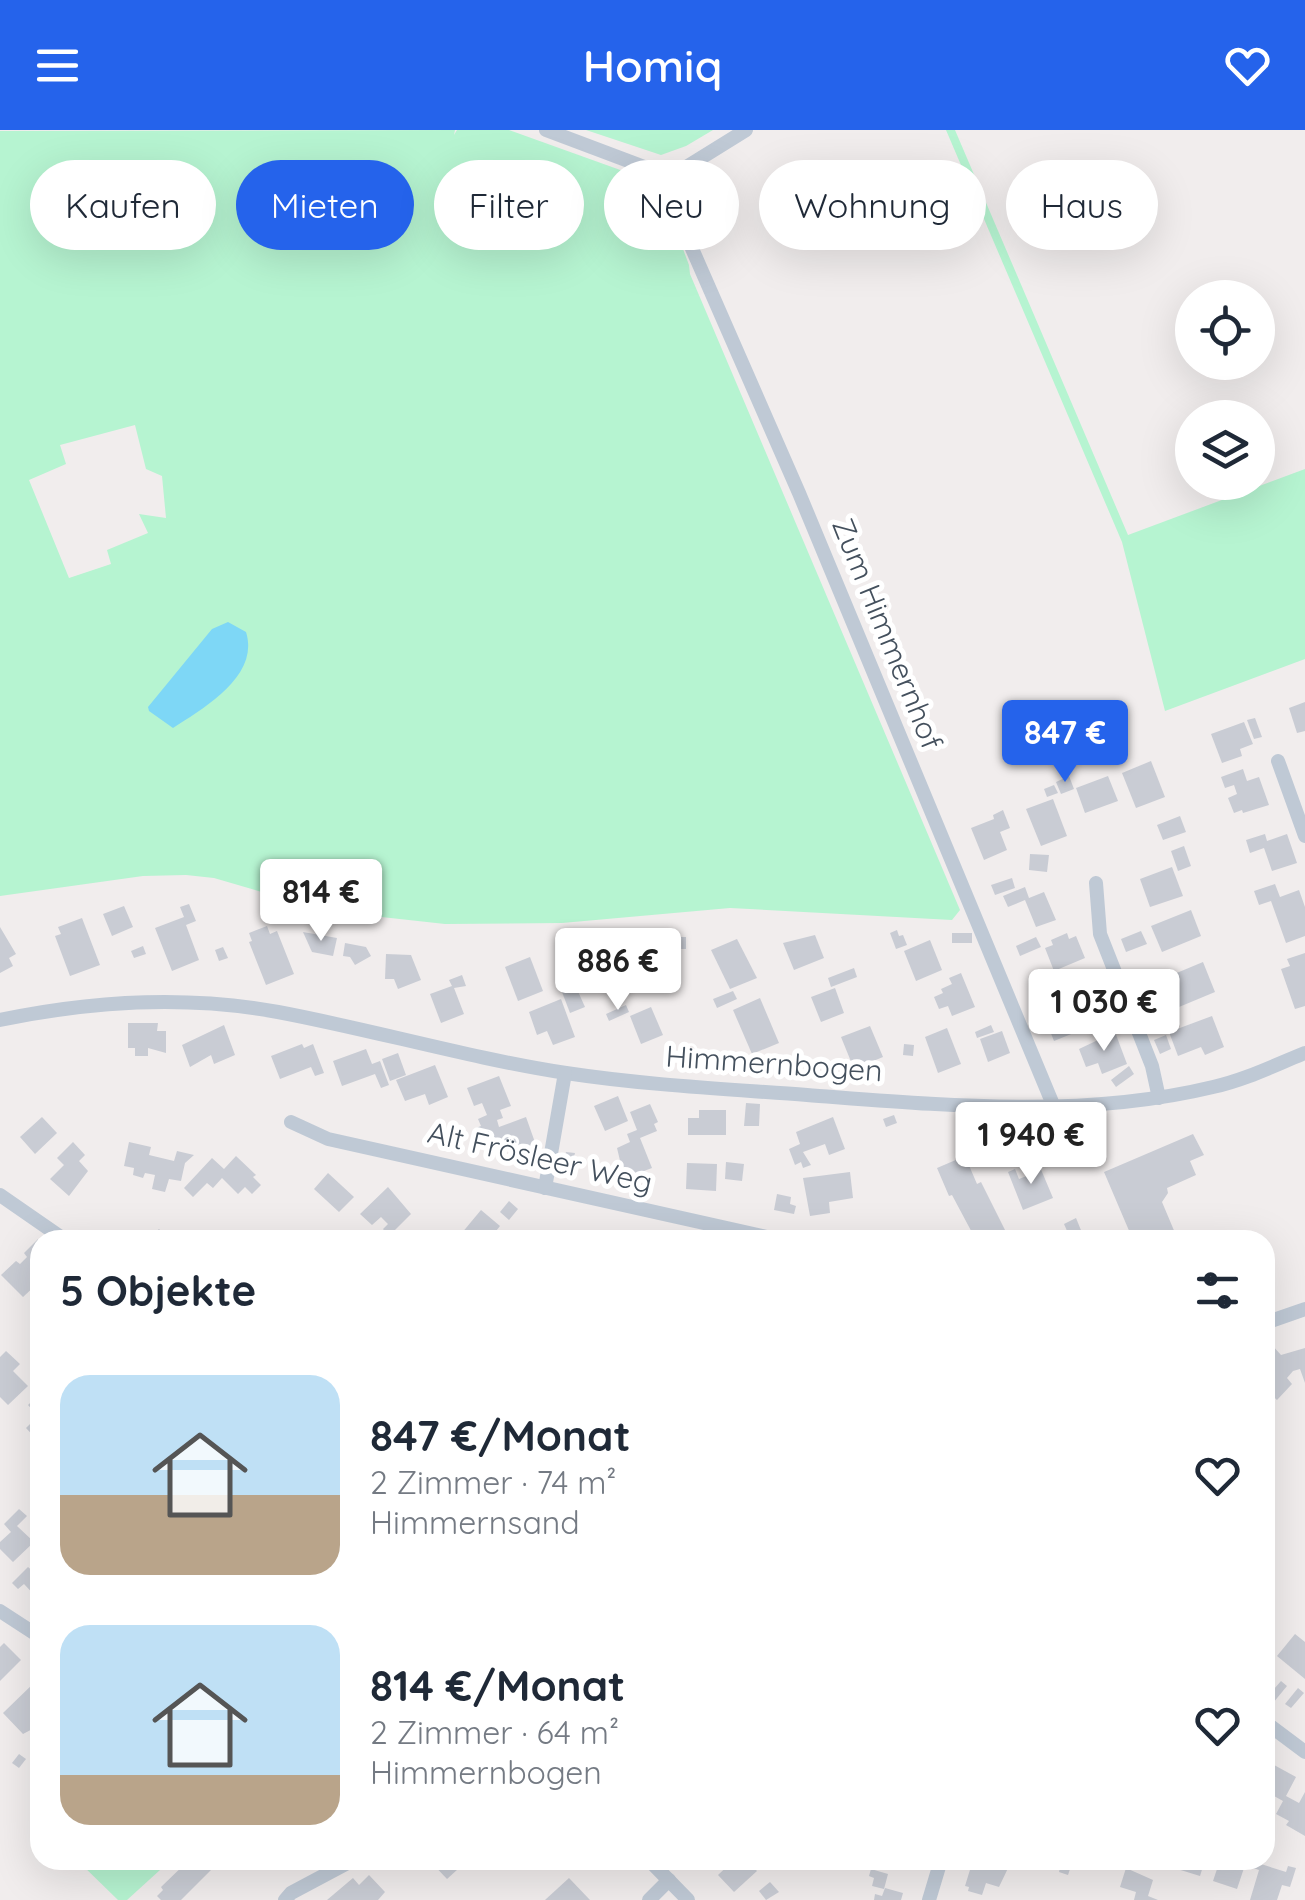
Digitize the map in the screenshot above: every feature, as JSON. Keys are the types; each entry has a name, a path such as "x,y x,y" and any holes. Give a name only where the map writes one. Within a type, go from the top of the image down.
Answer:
{"street":[{"path":"546,130 626,160"},
{"path":"698,160 746,130"},
{"name":"Zum Himmernhof","path":"693,250 799,493 1054,1107"},
{"path":"1278,761 1305,836"},
{"path":"1096,883 1100,934 1152,1066 1159,1098"},
{"name":"Himmernbogen","path":"0,1020 58,1008 130,1002 215,1005 274,1012 565,1073 680,1086 924,1104 1054,1107 1159,1098 1215,1087 1305,1053"},
{"path":"545,1188 565,1073"},
{"name":"Alt Frösleer Weg","path":"291,1122 328,1139 735,1230"},
{"path":"0,1195 51,1230"},
{"path":"1275,1319 1305,1308"},
{"path":"0,1611 30,1630"},
{"path":"1275,1730 1305,1752"},
{"path":"285,1900 335,1870"},
{"path":"660,1870 688,1900"},
{"path":"929,1900 937,1870"},
{"path":"648,1900 669,1880"}],"green space":[{"path":"455,130 454,135 457,130 509,130 604,164 604,250 683,250 690,274 960,910 952,920 730,908 562,923 445,924 327,911 214,878 186,875 143,876 0,896 0,131","holes":["135,425 146,469 162,476 166,518 139,514 148,533 107,550 111,564 69,578 29,480 66,464 60,445"]},
{"path":"586,130 713,130 661,155"},
{"path":"946,130 955,130 968,160 959,160"},
{"path":"986,203 1128,535 1222,500 1275,500 1275,480 1305,469 1305,659 1165,711 1122,542 986,224"},
{"path":"87,1870 160,1870 127,1900 118,1900"}],"water":[{"path":"228,622 246,632 245,663 226,689 173,728 148,707 212,629"}],"building":[{"path":"1305,702 1305,731 1297,733 1289,708"},
{"path":"1255,718 1262,737 1254,739 1247,720"},
{"path":"1244,722 1253,744 1240,749 1242,756 1222,763 1211,734"},
{"path":"1151,761 1165,797 1136,808 1122,773"},
{"path":"1243,769 1247,781 1259,777 1269,805 1234,813 1228,798 1237,794 1234,785 1225,788 1221,777"},
{"path":"1069,776 1074,789 1061,794 1056,782"},
{"path":"1108,776 1118,801 1085,813 1076,788"},
{"path":"1054,785 1058,793 1047,797 1044,789"},
{"path":"1053,799 1067,836 1041,846 1026,809"},
{"path":"1003,810 1010,828 1000,832 1007,850 984,860 971,828 994,819 993,815"},
{"path":"1180,816 1186,832 1163,840 1157,825"},
{"path":"1265,834 1267,841 1287,834 1297,863 1272,871 1264,848 1250,853 1246,840"},
{"path":"1184,846 1191,866 1178,871 1171,851"},
{"path":"1030,854 1049,855 1047,872 1029,870"},
{"path":"1172,867 1183,896 1150,907 1140,879"},
{"path":"1012,878 1015,888 995,895 991,885"},
{"path":"1275,884 1280,897 1299,890 1305,907 1305,936 1286,943 1271,901 1259,905 1254,891"},
{"path":"1025,887 1029,898 1044,892 1056,920 1036,927 1025,900 1008,907 1003,896"},
{"path":"189,904 196,921 186,925 199,960 172,971 155,928 184,917 180,907"},
{"path":"124,906 133,927 112,936 103,914"},
{"path":"1191,910 1201,936 1162,952 1151,926"},
{"path":"82,918 100,965 70,976 55,936 61,934 58,927"},
{"path":"267,926 270,934 277,931 294,974 266,985 249,933"},
{"path":"0,927 16,954 9,958 13,966 0,973"},
{"path":"897,930 907,945 896,949 890,933"},
{"path":"1141,931 1147,944 1126,952 1121,939"},
{"path":"303,932 337,938 333,956 312,952"},
{"path":"952,933 972,933 972,943 952,943"},
{"path":"1067,933 1069,939 1076,936 1085,958 1054,971 1045,948 1053,945 1051,940"},
{"path":"815,935 824,958 794,970 783,943"},
{"path":"676,937 686,937 686,949 677,949"},
{"path":"1036,937 1041,947 1020,956 1016,946"},
{"path":"643,939 655,970 632,979 635,989 614,997 602,966 625,957 621,948"},
{"path":"737,939 757,978 730,989 711,950"},
{"path":"930,940 942,970 916,981 904,951"},
{"path":"345,943 366,947 371,956 355,965 350,957 343,956"},
{"path":"143,946 146,954 134,958 131,951"},
{"path":"223,947 228,958 219,961 215,950"},
{"path":"573,951 580,971 566,976 559,956"},
{"path":"1305,953 1305,1006 1295,1009 1281,969 1290,966 1287,959"},
{"path":"386,954 411,955 421,980 398,989 394,979 385,979"},
{"path":"530,957 543,991 518,1001 505,967"},
{"path":"661,959 670,960 669,971 660,969"},
{"path":"1203,962 1215,992 1179,1007 1167,977"},
{"path":"854,968 857,977 831,987 828,978"},
{"path":"961,973 975,1007 952,1016 948,1006 939,1009 934,997 952,984 949,978"},
{"path":"462,975 466,986 454,988 464,1014 441,1023 430,994 452,986 449,980"},
{"path":"1163,979 1168,992 1148,1001 1143,987"},
{"path":"576,987 585,1007 570,1013 562,992"},
{"path":"835,988 844,1013 821,1022 811,997"},
{"path":"733,991 737,999 717,1008 713,999"},
{"path":"1078,996 1091,1026 1054,1041 1042,1011"},
{"path":"760,998 779,1043 752,1054 733,1010"},
{"path":"561,999 575,1037 553,1045 547,1031 537,1035 529,1012"},
{"path":"626,1005 629,1012 609,1021 606,1014"},
{"path":"651,1007 663,1035 641,1044 630,1016"},
{"path":"1212,1016 1224,1047 1205,1055 1201,1047 1178,1056 1169,1032"},
{"path":"128,1023 158,1023 157,1031 166,1031 166,1053 148,1048 148,1056 135,1056 135,1048 128,1048"},
{"path":"224,1025 235,1055 214,1064 211,1055 190,1067 182,1045"},
{"path":"991,1025 994,1032 977,1038 975,1032"},
{"path":"870,1026 883,1057 854,1069 841,1037"},
{"path":"947,1028 961,1064 938,1073 925,1037"},
{"path":"1002,1031 1010,1053 988,1062 980,1039"},
{"path":"1115,1032 1127,1064 1102,1074 1098,1063 1086,1067 1079,1049"},
{"path":"1166,1035 1171,1049 1160,1054 1154,1040"},
{"path":"302,1044 304,1048 313,1044 324,1073 315,1076 311,1067 280,1079 271,1056"},
{"path":"904,1044 914,1045 913,1056 903,1055"},
{"path":"366,1049 372,1064 380,1061 389,1085 381,1088 375,1074 342,1086 333,1061"},
{"path":"398,1053 406,1075 390,1081 382,1059"},
{"path":"435,1065 448,1097 429,1105 425,1094 405,1101 396,1080"},
{"path":"1129,1066 1134,1074 1116,1087 1111,1080"},
{"path":"499,1076 511,1106 500,1110 503,1118 497,1120 499,1127 526,1117 537,1148 518,1155 514,1144 497,1150 491,1134 480,1138 478,1119 487,1115 482,1103 474,1106 467,1088"},
{"path":"618,1096 628,1121 605,1131 594,1106"},
{"path":"746,1103 760,1104 759,1126 744,1126"},
{"path":"650,1104 658,1122 654,1124 657,1131 640,1138 652,1168 628,1177 617,1148 630,1142 627,1134 637,1130 630,1112"},
{"path":"699,1110 726,1110 726,1135 688,1135 688,1118 699,1118"},
{"path":"894,1115 897,1123 886,1127 883,1119"},
{"path":"42,1117 57,1133 35,1154 20,1137"},
{"path":"833,1117 845,1149 829,1155 825,1144 803,1152 811,1165 795,1165 789,1149 800,1144 796,1132"},
{"path":"1193,1134 1204,1155 1190,1161 1196,1175 1167,1188 1162,1202 1174,1230 1129,1230 1104,1172"},
{"path":"73,1142 85,1155 79,1161 88,1171 69,1196 50,1179 64,1165 57,1158"},
{"path":"129,1142 151,1147 149,1155 174,1161 177,1151 194,1155 185,1163 181,1181 169,1179 165,1192 152,1189 155,1175 145,1173 143,1178 133,1175 134,1168 124,1166"},
{"path":"566,1152 575,1153 571,1169 562,1167"},
{"path":"236,1156 261,1185 252,1194 245,1187 238,1194 222,1178 213,1188 207,1183 193,1197 184,1188 212,1158 224,1169"},
{"path":"965,1156 1005,1230 971,1230 937,1168"},
{"path":"1037,1160 1053,1198 1023,1210 1008,1172 1015,1169 1019,1179 1034,1173 1030,1163"},
{"path":"726,1162 744,1164 742,1181 725,1179"},
{"path":"687,1163 717,1164 716,1191 686,1189"},
{"path":"850,1172 853,1198 829,1202 830,1213 810,1216 803,1178"},
{"path":"328,1173 354,1197 339,1212 314,1189"},
{"path":"388,1187 411,1214 395,1230 384,1230 388,1224 381,1217 372,1225 360,1214"},
{"path":"777,1194 791,1197 790,1204 796,1206 794,1214 774,1210"},
{"path":"509,1201 518,1209 509,1220 500,1212"},
{"path":"481,1210 500,1226 497,1230 464,1230"},
{"path":"1076,1218 1081,1230 1067,1230 1064,1224"},
{"path":"30,1247 30,1290 23,1297 1,1275 16,1261 20,1264 27,1257 24,1253"},
{"path":"1275,1348 1281,1355 1305,1348 1305,1383 1300,1369 1293,1371 1287,1378 1292,1384 1277,1400"},
{"path":"6,1351 20,1364 13,1371 28,1386 8,1405 0,1397 0,1357"},
{"path":"19,1509 27,1516 17,1526 30,1538 30,1546 13,1562 0,1549 0,1542 11,1532 4,1524"},
{"path":"30,1569 30,1590 24,1584 18,1589 12,1583"},
{"path":"1295,1634 1305,1642 1305,1679 1277,1656"},
{"path":"4,1643 21,1660 0,1681 0,1647"},
{"path":"1281,1681 1287,1686 1275,1701 1275,1688"},
{"path":"30,1687 30,1730 23,1734 3,1713"},
{"path":"1298,1688 1304,1693 1291,1708 1285,1704"},
{"path":"19,1754 26,1759 19,1768 12,1763"},
{"path":"1275,1765 1296,1777 1286,1796 1299,1803 1305,1792 1305,1836 1276,1814 1283,1801 1275,1797"},
{"path":"1288,1866 1296,1868 1290,1887 1282,1885 1277,1900 1250,1900 1259,1870 1286,1872"},
{"path":"179,1870 211,1870 181,1900 161,1900 157,1896 163,1890 161,1887"},
{"path":"438,1870 457,1870 447,1879"},
{"path":"723,1870 757,1871 734,1892 718,1875"},
{"path":"871,1870 888,1874 884,1889 872,1886 874,1878 869,1876"},
{"path":"970,1870 1007,1870 999,1887 986,1883 982,1895 968,1891 965,1886"},
{"path":"1125,1870 1130,1870 1153,1880 1148,1896 1158,1900 1134,1900 1136,1892 1120,1887"},
{"path":"1180,1870 1202,1870 1200,1876"},
{"path":"1217,1870 1243,1870 1237,1889 1213,1881"},
{"path":"369,1875 385,1892 378,1900 327,1900 353,1878 359,1885"},
{"path":"569,1878 590,1900 545,1900"},
{"path":"770,1882 779,1892 766,1900 759,1891"},
{"path":"885,1888 903,1893 901,1900 874,1900 875,1894 882,1896"}]}
